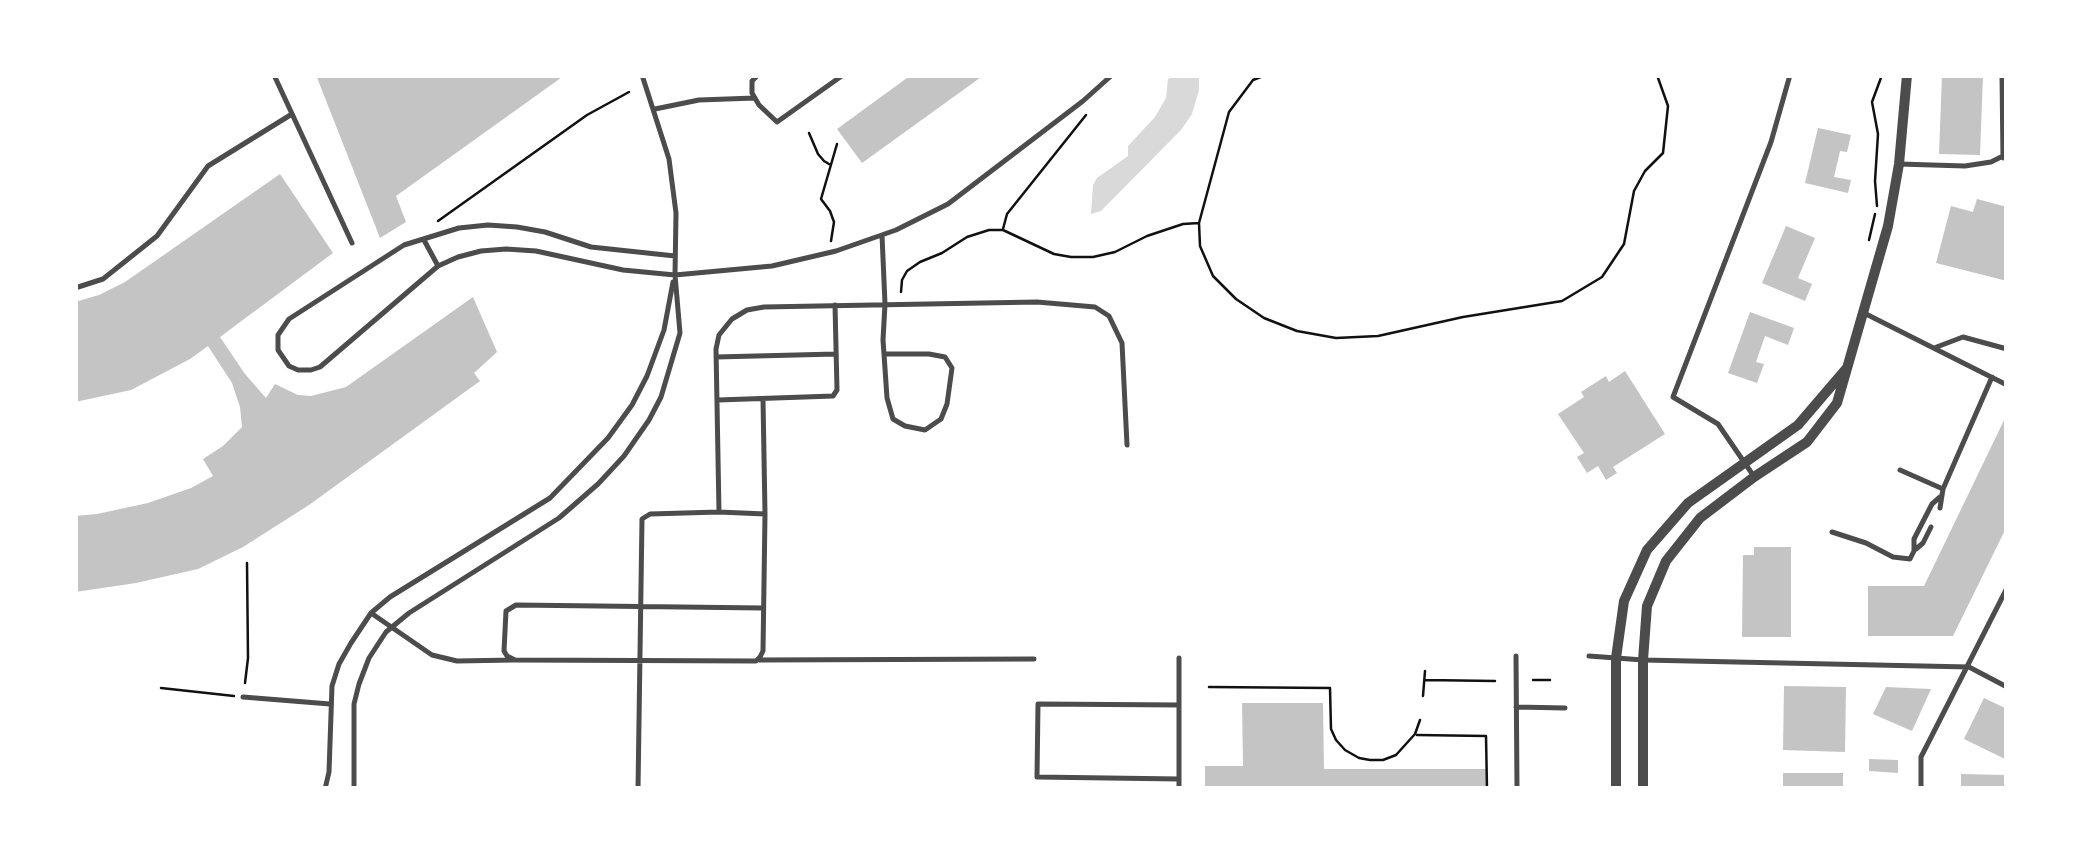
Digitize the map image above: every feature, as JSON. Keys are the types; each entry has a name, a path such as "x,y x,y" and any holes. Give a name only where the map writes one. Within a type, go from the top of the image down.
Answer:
{"street":[{"path":"1644,789 1643,660 1647,606 1666,561 1700,518 1807,442 1838,403 1888,226 1900,164 1907,75"},
{"path":"1616,789 1616,658 1624,601 1647,550 1688,503 1798,425 1850,365"}],"lane":[{"path":"274,75 352,244"},
{"path":"354,789 354,704 369,658 392,628 409,612 560,518 624,456 661,396 680,333 675,274 676,213 670,159 642,75"},
{"path":"758,75 752,81 752,93 777,122 842,75"},
{"path":"1093,75 1100,86"},
{"path":"675,256 590,247 516,226 458,228 404,245 289,319 278,334 278,350 282,359 298,370 320,366 438,266 470,254 536,250 623,270 675,274 772,266 882,235 948,204 1112,75"},
{"path":"1754,476 1718,424 1673,397 1771,142 1790,75"},
{"path":"1900,164 1965,166 2005,156 2002,75"},
{"path":"655,109 699,100 755,98"},
{"path":"75,288 103,279 157,236 208,166 292,114"},
{"path":"882,235 884,354 887,398 892,419 926,430 941,419 952,368 945,358 930,354 884,354"},
{"path":"424,240 438,266"},
{"path":"326,789 332,686 339,664 372,613 390,597 550,498 582,467 624,416 646,376 664,330 675,274"},
{"path":"719,512 719,335 732,319 764,306 1038,302 1095,306 1109,316 1122,343 1127,445"},
{"path":"718,400 833,396 837,390 835,305"},
{"path":"1864,313 2007,385"},
{"path":"1934,348 1962,337 2007,349"},
{"path":"716,357 836,354"},
{"path":"1940,508 1943,489 1992,377"},
{"path":"756,660 764,650 763,399"},
{"path":"1900,470 1943,489"},
{"path":"1914,551 1914,540 1932,504 1940,497"},
{"path":"638,789 642,519 650,514 765,514"},
{"path":"1832,532 1893,557 1910,559 1931,526"},
{"path":"1921,789 1921,758 2007,588"},
{"path":"515,660 504,650 506,611 516,605 764,608"},
{"path":"372,613 432,655 457,661 1034,659"},
{"path":"1516,656 1517,789"},
{"path":"1589,656 1969,667 2007,687"},
{"path":"1179,658 1179,789"},
{"path":"244,697 331,704"},
{"path":"1179,705 1038,704 1037,777 1179,779"},
{"path":"1516,708 1564,708"}],"path":[{"path":"1266,75 1253,80 1228,112 1199,223 1200,246 1213,276 1236,300 1297,332 1336,338 1378,336 1562,301 1602,277 1624,244 1634,191 1645,171 1663,152 1668,106 1657,75"},
{"path":"1867,245 1877,208 1878,134 1872,102 1882,75"},
{"path":"438,221 587,115 629,92"},
{"path":"1003,230 1006,214 1094,102 1090,96"},
{"path":"809,133 818,154 832,165"},
{"path":"828,252 834,222 821,200 837,144"},
{"path":"900,304 902,280 907,272 967,237 989,230 1003,230 1054,254 1094,257 1183,224 1199,223"},
{"path":"161,688 244,697 248,563"},
{"path":"1423,696 1425,671"},
{"path":"1424,680 1495,681"},
{"path":"1533,680 1550,680"},
{"path":"1210,687 1330,688 1330,729 1336,740 1359,758 1383,760 1396,755 1415,734 1420,720"},
{"path":"1415,734 1486,736 1487,789"}],"shaded area":[{"path":"1199,75 1192,114 1101,211 1091,214 1097,178 1128,156 1128,146 1155,117 1166,98 1168,79"}],"building":[{"path":"316,75 565,75 396,196 406,222 380,238"},
{"path":"911,75 984,75 862,163 837,129"},
{"path":"1942,75 1983,75 1980,155 1939,154"},
{"path":"1818,128 1851,135 1847,152 1840,151 1834,177 1851,180 1848,193 1805,183"},
{"path":"280,174 333,253 220,337 266,398 275,384 298,395 311,396 346,387 473,297 497,352 474,373 480,381 309,505 243,547 198,569 75,592 75,516 148,503 191,488 213,476 203,459 242,427 232,383 208,346 131,390 75,402 75,302 125,282"},
{"path":"1977,199 2007,207 2007,281 1936,263 1951,206 1973,212"},
{"path":"1786,226 1815,238 1798,278 1812,284 1805,301 1762,283"},
{"path":"1750,312 1794,328 1788,345 1765,336 1756,362 1764,364 1757,383 1728,373"},
{"path":"1625,371 1665,434 1613,467 1617,473 1606,480 1598,466 1587,473 1577,457 1584,453 1558,414 1584,397 1581,392 1606,376 1609,382"},
{"path":"2007,414 2007,526 1953,636 1868,636 1868,586 1924,586"},
{"path":"1754,547 1791,547 1791,637 1742,637 1743,555 1754,555"},
{"path":"1784,686 1846,687 1845,752 1783,750"},
{"path":"1886,687 1931,689 1912,731 1873,714"},
{"path":"1984,698 2007,709 2007,760 1964,739"},
{"path":"1242,703 1323,703 1324,769 1486,769 1486,789 1205,789 1205,766 1243,766"},
{"path":"1869,759 1898,760 1898,773 1869,771"},
{"path":"1783,773 1843,773 1843,789 1783,789"},
{"path":"1961,774 2007,775 2007,789 1961,789"}]}
